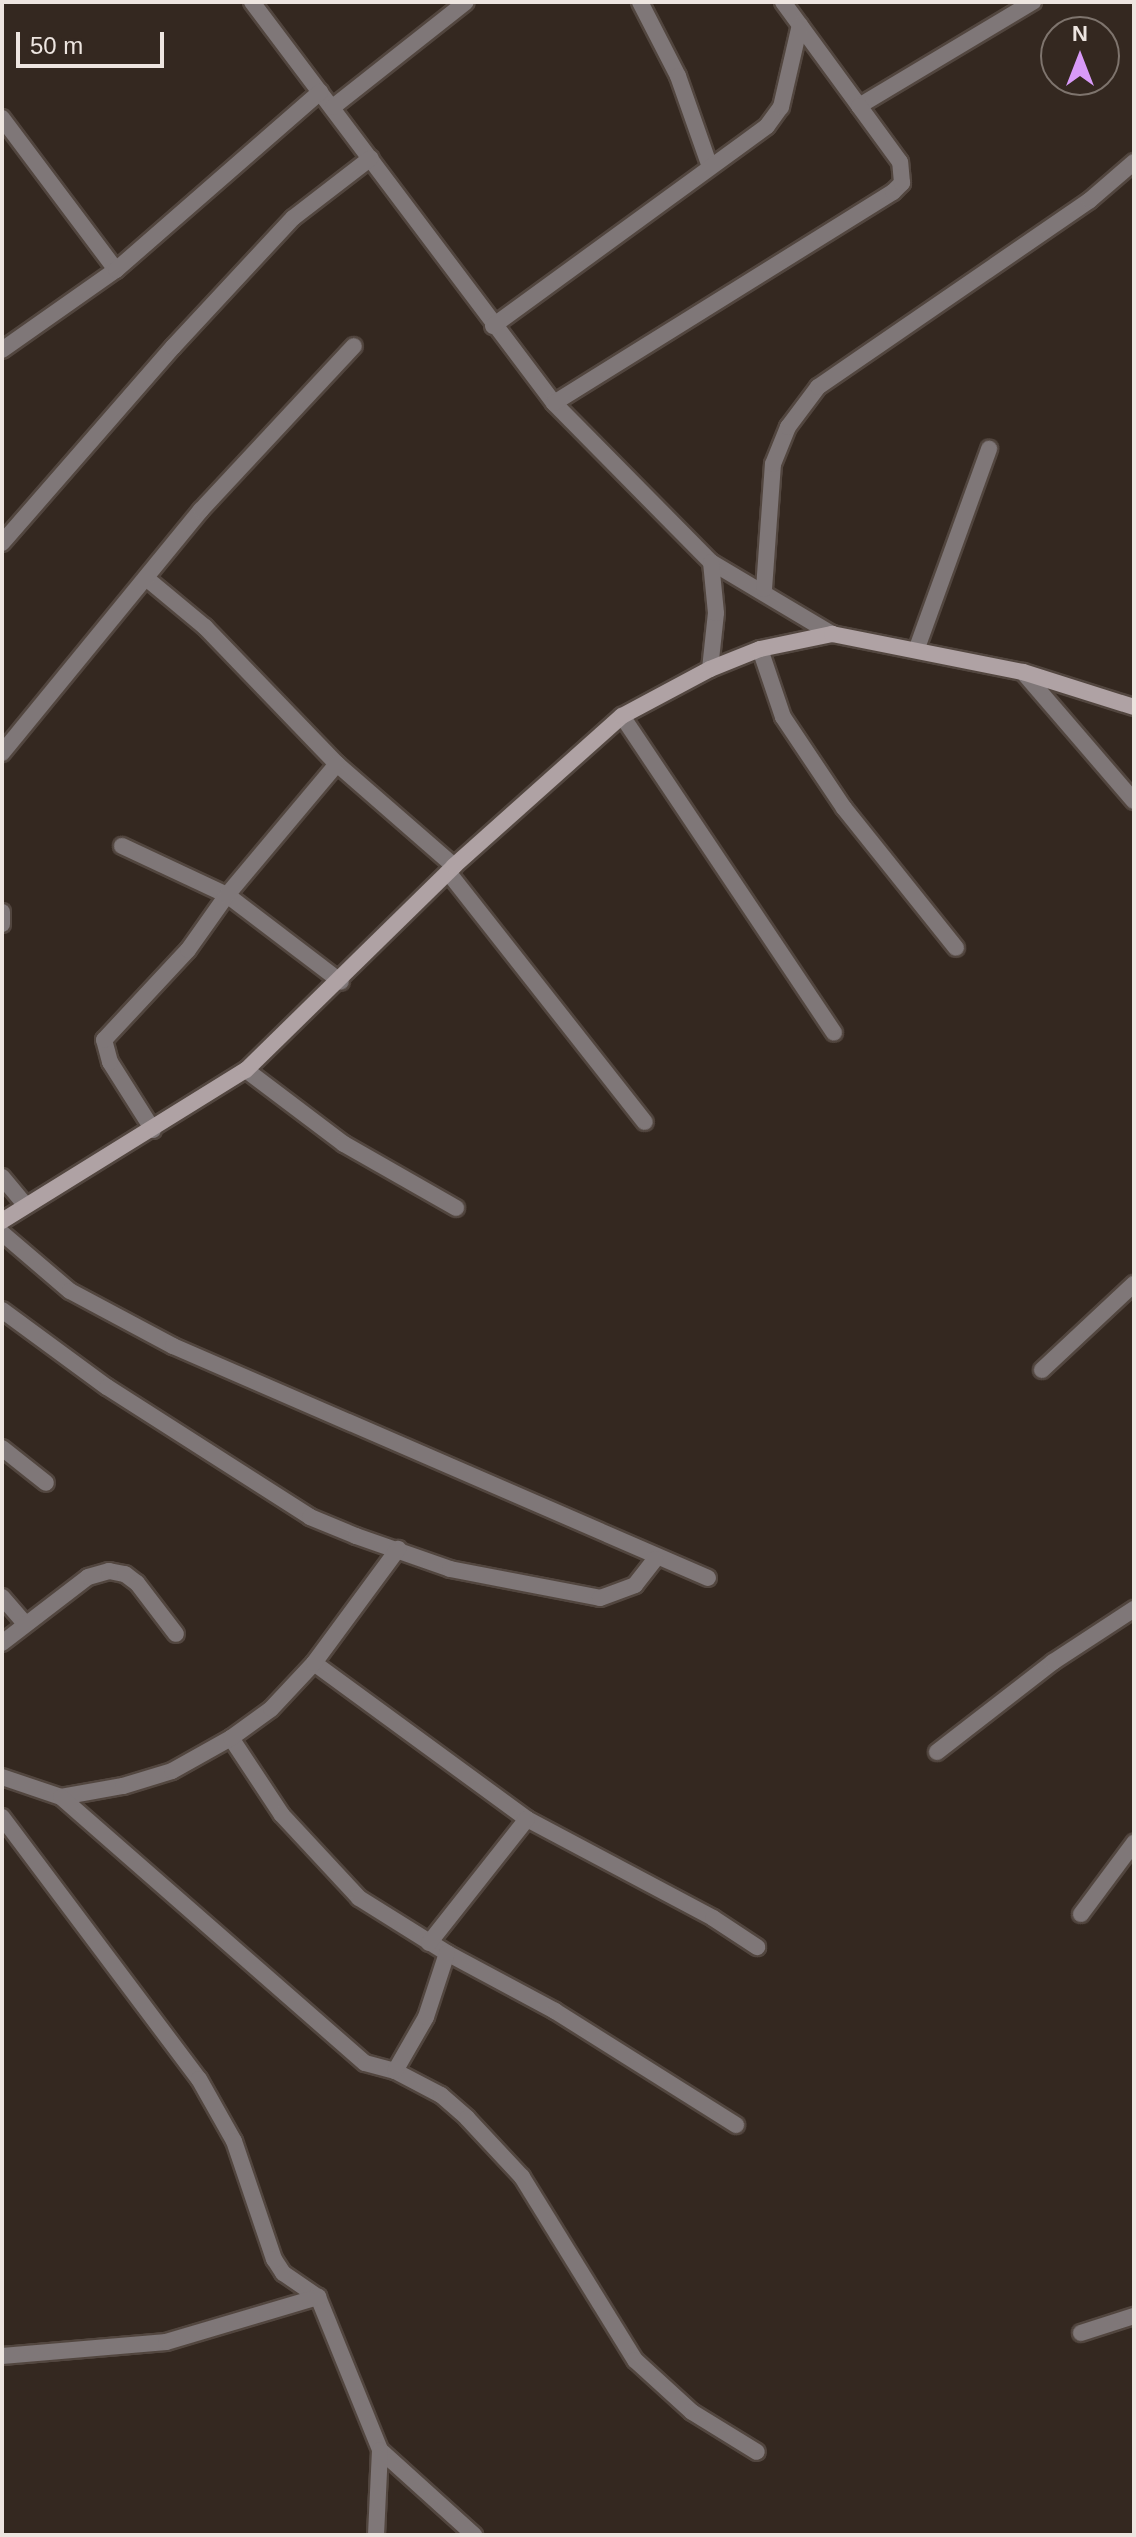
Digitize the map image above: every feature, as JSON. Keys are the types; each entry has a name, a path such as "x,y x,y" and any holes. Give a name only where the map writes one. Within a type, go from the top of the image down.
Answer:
{"street":[{"path":"252,2 493,326 554,403 711,562 764,589 832,634"},
{"path":"333,107 466,2"},
{"path":"640,2 678,76 710,167"},
{"path":"554,403 893,192 902,183 900,162 783,2"},
{"path":"859,106 1033,2"},
{"path":"493,326 767,126 781,107 800,25"},
{"path":"2,350 116,270 320,92"},
{"path":"2,118 116,270"},
{"path":"2,543 173,347 293,218 371,158"},
{"path":"764,589 773,464 788,427 818,387 1090,200 1134,162"},
{"path":"2,753 201,510 354,346"},
{"path":"917,648 989,449"},
{"path":"710,669 716,613 711,562"},
{"path":"146,578 205,627 337,764 451,869 645,1122"},
{"path":"2,1221 24,1203 153,1130 246,1070 341,982 451,869 622,716 710,669 760,649 832,634 917,648 1023,672 1134,707"},
{"path":"760,649 783,717 844,808 956,948"},
{"path":"1023,672 1134,801"},
{"path":"622,716 834,1033"},
{"path":"153,1130 110,1062 104,1040 188,950 227,895 337,764"},
{"path":"122,846 227,895 341,982"},
{"path":"2,912 2,924"},
{"path":"246,1070 344,1144 456,1208"},
{"path":"2,1177 24,1203"},
{"path":"2,1233 70,1291 173,1346 386,1435 655,1559 708,1578"},
{"path":"1042,1370 1134,1284"},
{"path":"2,1310 107,1387 310,1517 492,1580 600,1598 635,1585 655,1559"},
{"path":"2,1448 46,1483"},
{"path":"61,1797 123,1786 172,1771 231,1738 271,1709 314,1663 398,1549"},
{"path":"2,1643 88,1577 109,1571 125,1574 137,1583 176,1634"},
{"path":"2,1597 25,1623"},
{"path":"937,1752 1053,1662 1134,1609"},
{"path":"314,1663 527,1819 713,1918 757,1947"},
{"path":"231,1738 321,1861 359,1898 429,1943 555,2011 736,2125"},
{"path":"2,1777 61,1797 365,2063 395,2071 441,2095 522,2177 635,2360 692,2412 757,2452"},
{"path":"2,1817 199,2079 234,2141 274,2259 283,2273 318,2297 380,2450 376,2535"},
{"path":"429,1943 527,1819"},
{"path":"1081,1914 1134,1843"},
{"path":"395,2071 426,2017 447,1953"},
{"path":"2,2356 166,2342 318,2297"},
{"path":"1081,2333 1134,2316"},
{"path":"380,2450 474,2535"}]}
